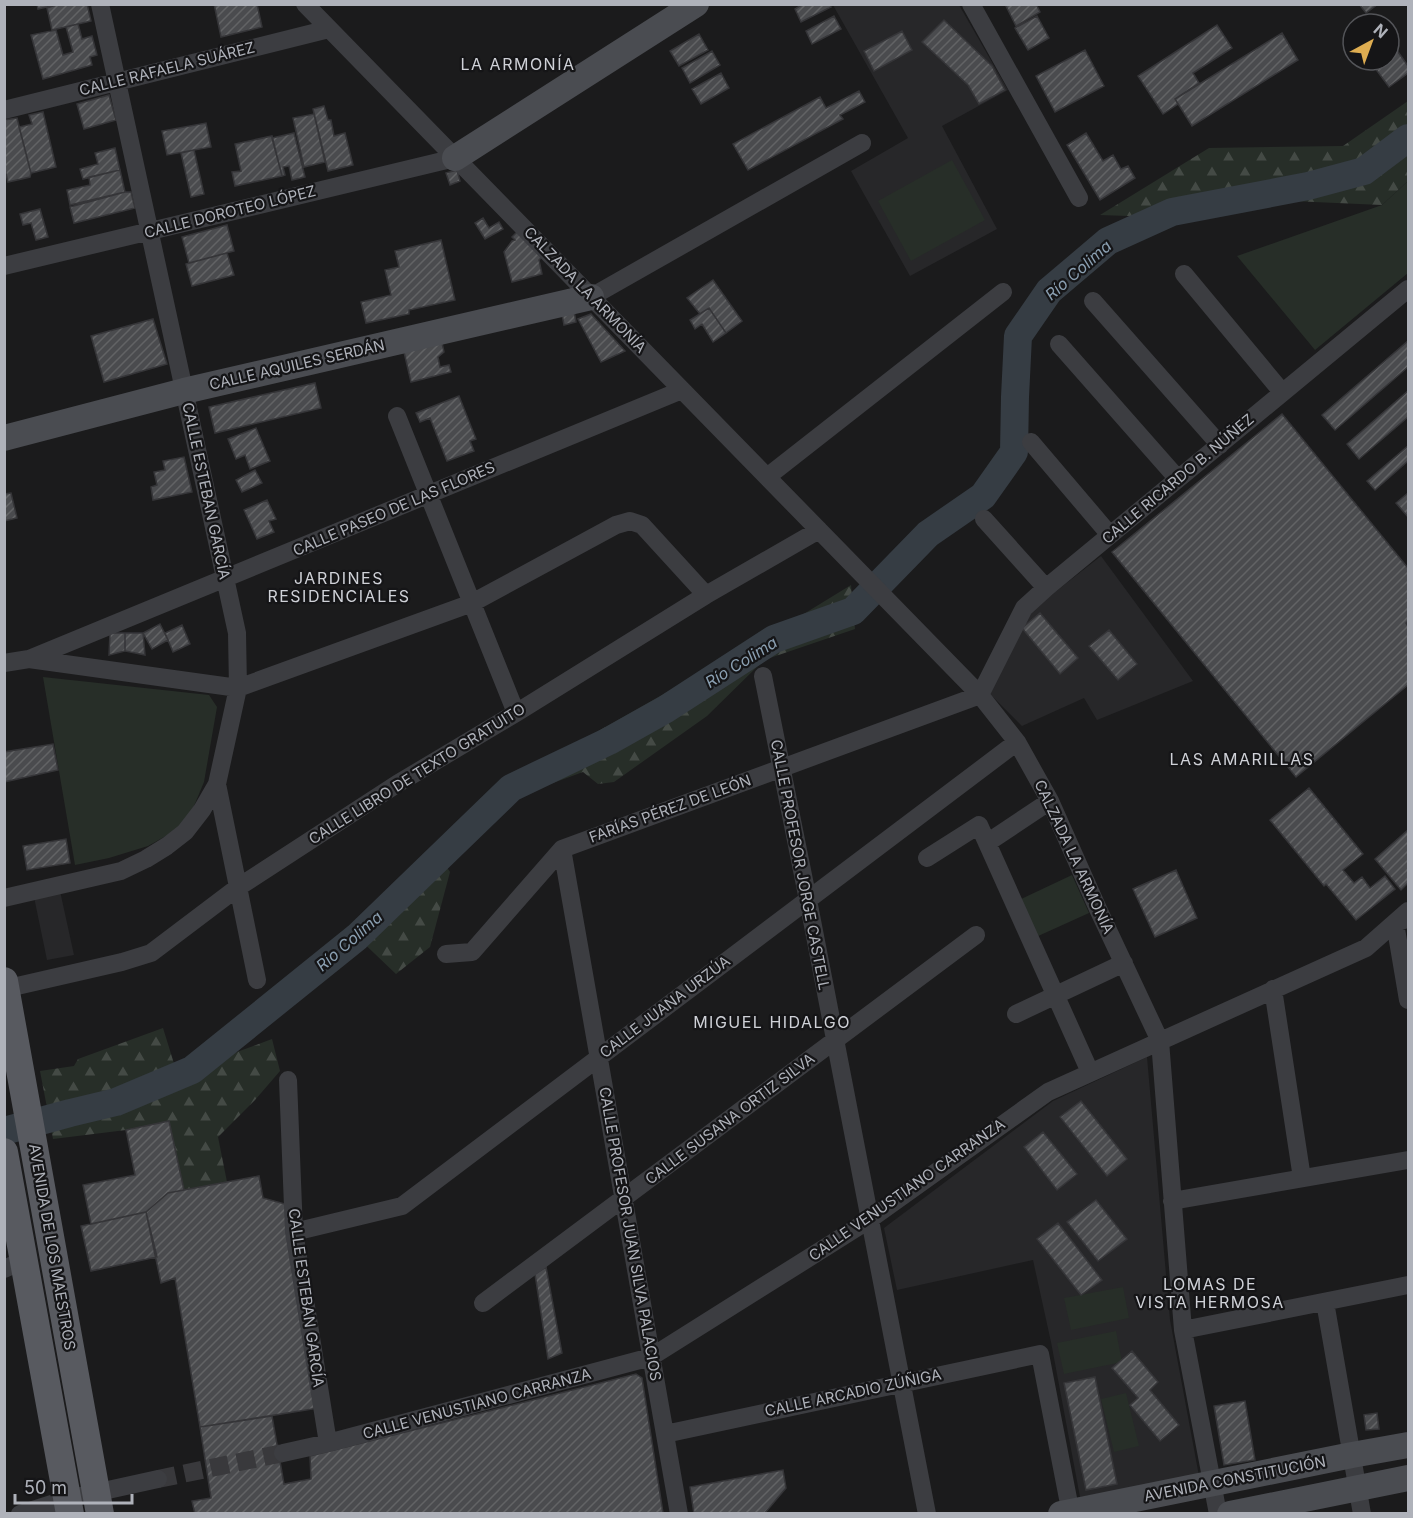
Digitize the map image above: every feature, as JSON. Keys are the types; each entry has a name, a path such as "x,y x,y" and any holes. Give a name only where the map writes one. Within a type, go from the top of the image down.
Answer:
{"main road":[{"name":"AVENIDA DE LOS MAESTROS","path":"5,986 98,1503"},
{"name":"AVENIDA DE LOS MAESTROS","path":"4,1152 14,1264 69,1506"}],"street":[{"name":"CALLE ESTEBAN GARCÍA","path":"100,4 237,633 238,688 217,784 257,980"},
{"name":"CALZADA LA ARMONÍA","path":"305,4 980,695 1017,742 1050,801 1160,1041"},
{"path":"455,158 696,4"},
{"path":"971,4 1079,198"},
{"name":"CALLE RAFAELA SUÁREZ","path":"4,110 329,29"},
{"path":"591,297 862,143"},
{"name":"CALLE DOROTEO LÓPEZ","path":"4,267 455,158"},
{"path":"1184,274 1282,392"},
{"name":"CALLE RICARDO B. NÚÑEZ","path":"980,695 1024,608 1408,289"},
{"path":"767,477 1003,292"},
{"name":"CALLE AQUILES SERDÁN","path":"4,438 184,391 591,297"},
{"path":"1093,301 1220,445"},
{"path":"1059,344 1178,479"},
{"name":"CALLE PASEO DE LAS FLORES","path":"4,663 29,658 682,390"},
{"path":"397,416 516,713"},
{"path":"1031,442 1110,535"},
{"path":"984,519 1046,588"},
{"path":"29,658 238,688 472,603 616,525 630,521 642,525 706,595"},
{"name":"CALLE LIBRO DE TEXTO GRATUITO","path":"5,986 122,962 151,953 237,888 397,784 706,595 819,530"},
{"name":"CALLE PROFESOR JORGE CASTELL","path":"763,676 927,1514"},
{"name":"FARÍAS PÉREZ DE LEÓN","path":"562,849 980,695"},
{"name":"CALLE JUANA URZÚA","path":"294,1232 402,1206 1017,742"},
{"path":"4,898 121,871 146,859 185,832 202,810 217,784"},
{"path":"987,843 1050,801"},
{"path":"927,858 979,825 1090,1072"},
{"path":"446,954 472,952 562,849"},
{"name":"CALLE PROFESOR JUAN SILVA PALACIOS","path":"562,849 679,1514"},
{"path":"1404,918 1408,1000"},
{"name":"CALLE VENUSTIANO CARRANZA","path":"283,1453 651,1357 869,1220 1048,1092 1366,948 1404,918"},
{"name":"CALLE SUSANA ORTIZ SILVA","path":"483,1303 976,936"},
{"path":"1016,1014 1124,963"},
{"path":"1273,989 1302,1178"},
{"path":"1160,1041 1183,1330 1218,1514"},
{"name":"CALLE ESTEBAN GARCÍA","path":"288,1080 294,1232 327,1443"},
{"path":"1172,1201 1408,1160"},
{"path":"1183,1330 1408,1285"},
{"path":"1325,1302 1362,1514"},
{"name":"CALLE ARCADIO ZÚÑIGA","path":"665,1434 1040,1354 1068,1513"},
{"name":"AVENIDA CONSTITUCIÓN","path":"1068,1513 1408,1445"},
{"path":"1230,1514 1408,1478"},
{"path":"20,1514 98,1503 158,1479"}],"shaded area":[{"path":"833,5 959,5 1008,90 942,126 997,229 910,276 851,171 908,138"},
{"path":"1101,556 1193,681 1097,720 1084,698 1022,726 988,692 1027,614"},
{"path":"60,891 74,955 47,960 34,897"},
{"path":"1147,1057 1170,1320 1199,1476 1080,1497 1033,1260 897,1290 884,1228 1053,1101"}],"green space":[{"path":"1408,101 1408,181 1382,205 1292,201 1187,218 1100,215 1209,148 1343,146"},
{"path":"952,160 985,220 911,261 878,201"},
{"path":"1407,182 1408,273 1315,350 1237,256 1382,205"},
{"path":"851,585 855,629 764,660 707,716 614,782 598,784 583,772 542,787 526,772 789,623"},
{"path":"43,677 209,695 217,707 204,782 189,818 173,832 148,846 75,865"},
{"path":"433,846 450,872 430,947 396,974 353,933 354,923"},
{"path":"1072,875 1089,913 1036,937 1019,900"},
{"path":"163,1028 180,1083 237,1052 272,1039 280,1071 218,1137 227,1182 184,1190 169,1122 53,1139 40,1071 74,1066 78,1059"},
{"path":"1123,1287 1129,1318 1071,1330 1064,1298"},
{"path":"1116,1331 1122,1362 1064,1374 1057,1343"},
{"path":"1126,1393 1139,1446 1114,1452 1101,1399"}],"building":[{"path":"37,4 59,4 38,9"},
{"path":"59,4 87,4 91,21 52,30 47,8"},
{"path":"214,4 257,4 262,27 221,37"},
{"path":"803,4 829,4 831,7 801,22 795,9"},
{"path":"1036,4 1040,12 1016,26 1006,6"},
{"path":"1359,4 1378,4 1367,12"},
{"path":"834,16 841,29 812,44 806,31"},
{"path":"1037,16 1049,38 1028,50 1015,28"},
{"path":"944,20 992,66 1005,90 979,104 968,85 922,42"},
{"path":"78,24 82,39 92,36 97,55 90,57 92,65 43,79 31,35 56,30 63,55 73,52 66,27"},
{"path":"1217,25 1232,48 1193,73 1199,83 1175,99 1178,104 1163,114 1138,76"},
{"path":"902,31 912,50 874,71 864,51"},
{"path":"1282,33 1298,60 1192,126 1175,99"},
{"path":"699,34 708,50 679,66 670,51"},
{"path":"1085,50 1104,86 1055,112 1036,76"},
{"path":"712,51 720,65 690,83 682,68"},
{"path":"1401,56 1408,66 1408,73 1389,87 1378,72 1401,72"},
{"path":"721,73 729,88 701,104 692,89"},
{"path":"859,91 865,102 840,115 843,119 748,170 733,144 820,97 826,108"},
{"path":"109,95 116,120 84,129 77,104"},
{"path":"324,106 328,120 331,120 334,136 345,133 353,165 328,171 313,109"},
{"path":"43,112 56,167 31,173 19,127 32,124 29,115"},
{"path":"314,114 325,162 304,167 293,118"},
{"path":"17,118 31,173 30,177 8,182 4,166 4,120"},
{"path":"206,123 211,147 167,155 162,131"},
{"path":"294,133 305,177 292,180 289,166 283,167 285,175 282,176 272,138"},
{"path":"1086,133 1103,161 1113,155 1121,169 1128,166 1135,178 1100,200 1067,145"},
{"path":"272,136 282,176 235,186 232,172 241,171 235,144"},
{"path":"115,148 120,170 83,179 80,169 98,164 95,153"},
{"path":"194,150 204,194 191,197 181,153"},
{"path":"120,170 125,192 70,205 67,190 90,185 89,177"},
{"path":"457,170 460,181 450,185 446,173"},
{"path":"131,192 135,208 74,223 70,207"},
{"path":"40,209 48,237 36,240 31,223 23,225 20,214"},
{"path":"483,218 489,228 499,222 503,229 485,239 475,223"},
{"path":"227,225 234,251 189,263 182,237"},
{"path":"520,229 545,254 539,260 542,274 512,282 504,252 515,240 512,237"},
{"path":"441,240 455,300 409,310 409,314 366,323 361,302 391,295 385,270 399,267 395,251"},
{"path":"227,253 234,275 192,286 186,264"},
{"path":"713,280 742,321 726,333 709,308 700,314 687,298"},
{"path":"709,308 726,333 713,342 702,324 695,329 690,320"},
{"path":"574,311 576,322 564,325 562,314"},
{"path":"591,314 625,351 601,362 578,319"},
{"path":"153,319 167,364 104,382 91,336"},
{"path":"1408,341 1408,367 1335,430 1322,415"},
{"path":"442,343 444,352 438,357 440,367 449,365 451,372 411,382 404,352"},
{"path":"315,383 321,408 215,433 209,407"},
{"path":"1408,391 1408,417 1359,459 1347,444"},
{"path":"459,396 476,439 470,441 474,451 447,461 430,418 420,422 416,413"},
{"path":"1282,414 1408,568 1408,621 1406,623 1408,626 1408,685 1296,777 1112,552"},
{"path":"256,428 270,461 250,469 245,455 236,459 228,439"},
{"path":"1408,446 1408,461 1375,490 1367,481"},
{"path":"184,457 192,492 153,500 151,487 157,485 154,472 165,470 163,461"},
{"path":"255,470 262,483 242,492 236,480"},
{"path":"11,493 17,518 4,521 4,494"},
{"path":"1408,493 1408,517 1396,503"},
{"path":"267,500 276,519 269,521 274,532 257,539 244,510"},
{"path":"1040,613 1078,658 1060,674 1022,628"},
{"path":"160,624 168,640 152,649 143,633"},
{"path":"182,625 190,644 173,652 165,633"},
{"path":"1109,630 1137,664 1118,680 1089,646"},
{"path":"110,633 125,633 125,651 109,655"},
{"path":"125,633 143,633 145,655 125,651"},
{"path":"53,744 58,770 4,782 4,752"},
{"path":"1309,788 1363,854 1343,870 1354,883 1362,877 1370,888 1385,876 1395,889 1356,920 1326,884 1324,886 1270,820"},
{"path":"1408,830 1408,883 1401,890 1375,859"},
{"path":"66,839 70,863 27,870 23,846"},
{"path":"1176,870 1197,918 1155,937 1133,889"},
{"path":"1081,1101 1127,1159 1107,1176 1060,1117"},
{"path":"169,1121 184,1190 168,1193 146,1212 91,1224 83,1185 135,1175 126,1130"},
{"path":"1043,1132 1077,1174 1057,1190 1024,1147"},
{"path":"259,1176 263,1198 285,1204 319,1408 200,1427 175,1278 161,1283 146,1212 168,1193"},
{"path":"1096,1200 1127,1239 1098,1261 1067,1222"},
{"path":"146,1212 157,1257 91,1271 81,1226"},
{"path":"1058,1223 1102,1280 1081,1295 1037,1239"},
{"path":"546,1267 562,1353 548,1359 535,1274"},
{"path":"1132,1351 1158,1382 1150,1390 1179,1425 1160,1441 1130,1405 1138,1398 1112,1368"},
{"path":"636,1374 642,1378 663,1513 195,1514 192,1501 211,1498 200,1427 272,1416 284,1484 311,1479 310,1456"},
{"path":"1095,1377 1117,1484 1086,1490 1064,1383"},
{"path":"1245,1401 1255,1460 1224,1465 1214,1406"},
{"path":"1377,1413 1379,1429 1366,1430 1364,1415"},
{"path":"783,1470 786,1488 764,1514 694,1514 690,1487"}],"waterway":[{"name":"Río Colima","path":"4,1131 116,1102 192,1070 357,937 511,788 609,741 666,709 774,639 853,611 928,534 983,496 1014,452 1018,336 1049,291 1108,241 1172,212 1308,186 1364,171 1408,138"}],"tunnel":[{"path":"158,1479 283,1453"}],"district":[{"name":"LA ARMONÍA","path":"518,64"},
{"name":"JARDINES RESIDENCIALES","path":"339,587"},
{"name":"LAS AMARILLAS","path":"1242,759"},
{"name":"MIGUEL HIDALGO","path":"772,1022"},
{"name":"LOMAS DE VISTA HERMOSA","path":"1210,1293"}]}
